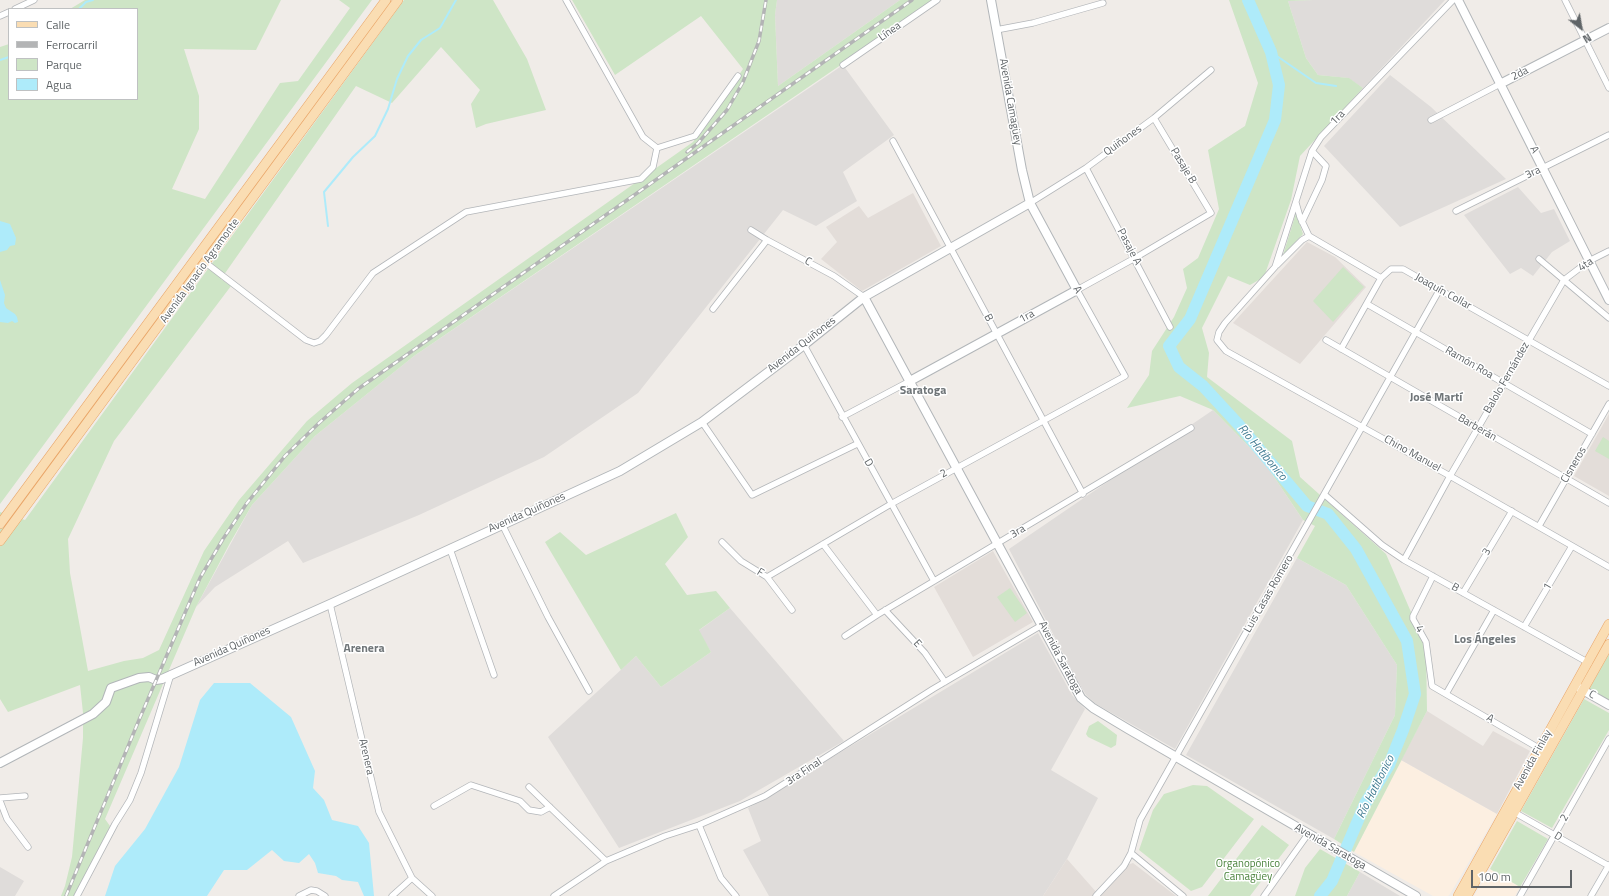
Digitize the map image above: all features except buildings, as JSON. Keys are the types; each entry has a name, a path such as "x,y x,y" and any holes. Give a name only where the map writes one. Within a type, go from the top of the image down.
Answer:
{"main road":[{"name":"Avenida Ignacio Agramonte","path":"0,524 386,0"},
{"name":"Avenida Ignacio Agramonte","path":"0,541 398,0"},
{"name":"Avenida Camagüey","path":"991,0 1021,163 1030,203"},
{"name":"A","path":"1458,0 1609,300"},
{"name":"2da","path":"1500,84 1609,28"},
{"name":"A","path":"1030,203 1077,290"},
{"name":"Avenida Quiñones","path":"0,763 93,714 106,702 111,688 139,678 149,677 156,680 172,674 330,604 620,471 702,422 804,345 864,297 1030,203"},
{"name":"1ra","path":"910,381 1077,290"},
{"name":"Avenida Saratoga","path":"864,297 1081,698 1093,708 1416,896"},
{"name":"Avenida Finlay","path":"1458,896 1543,750 1574,686 1609,624"},
{"name":"Avenida Finlay","path":"1543,750 1583,690 1609,644"},
{"name":"C","path":"1574,686 1609,705"},
{"name":"Avenida Finlay","path":"1467,896 1510,809"}],"street":[{"path":"17,8 34,0"},
{"path":"566,0 643,138 657,148"},
{"name":"Línea","path":"843,65 938,0"},
{"name":"1ra","path":"1275,267 1312,151 1321,137 1453,0"},
{"path":"1565,0 1609,88"},
{"path":"996,30 1033,23 1103,3"},
{"name":"Quiñones","path":"1030,203 1086,168 1154,118 1211,70"},
{"path":"657,148 695,136 738,76"},
{"name":"2da","path":"1431,120 1500,84"},
{"name":"Pasaje B","path":"1154,118 1211,213"},
{"name":"3ra","path":"1456,211 1609,135"},
{"name":"B","path":"893,141 1083,494"},
{"path":"206,263 306,340 314,343 320,341 326,335 373,273 466,212 641,179 653,166 657,148"},
{"path":"1302,222 1322,180 1326,166 1312,151"},
{"name":"Pasaje A","path":"1086,168 1135,258 1170,327"},
{"path":"1296,203 1302,222 1309,236 1381,278 1341,350"},
{"name":"1ra","path":"1077,290 1211,213"},
{"name":"C","path":"751,230 834,276 864,297"},
{"name":"1ra","path":"1216,340 1225,323 1275,267 1302,240 1309,236"},
{"path":"712,309 767,240"},
{"name":"4ta","path":"1564,280 1589,261 1609,251"},
{"path":"1539,260 1609,318"},
{"name":"Joaquín Collar","path":"1381,278 1391,269 1403,269 1609,386"},
{"name":"Balolo Fernández","path":"1404,560 1450,476 1564,280"},
{"name":"Luis Casas Romero","path":"1096,896 1124,866 1131,854 1140,820 1311,521 1440,289"},
{"name":"A","path":"1077,290 1125,376"},
{"name":"Ramón Roa","path":"1367,304 1592,434"},
{"name":"Chino Manuel","path":"1216,340 1226,351 1539,526 1609,567"},
{"name":"Barberán","path":"1326,340 1609,503"},
{"name":"D","path":"804,345 842,417 934,581"},
{"name":"2","path":"767,577 956,467 1125,376"},
{"name":"1ra","path":"842,417 910,381"},
{"name":"Cisneros","path":"1539,526 1609,404"},
{"path":"702,422 752,495 857,444"},
{"name":"3ra","path":"845,636 885,610 1083,494 1191,428"},
{"name":"B","path":"1325,495 1382,545 1404,560 1596,667"},
{"name":"3","path":"1463,593 1512,511"},
{"path":"502,524 548,617 589,691"},
{"name":"F","path":"722,542 741,561 767,577 792,610"},
{"path":"823,544 877,615"},
{"name":"1","path":"1524,627 1572,546"},
{"path":"450,549 494,675"},
{"name":"4","path":"1432,686 1426,642 1413,619 1413,616 1433,576"},
{"name":"Arenera","path":"330,604 379,812 412,878 432,896"},
{"name":"E","path":"885,610 925,653 944,682"},
{"path":"1446,694 1494,610"},
{"name":"3ra Final","path":"554,896 606,861 665,836 699,825 765,796 944,682 1042,625"},
{"path":"77,896 114,824 130,800 141,773 172,674"},
{"name":"A","path":"1432,686 1543,750"},
{"name":"2","path":"1520,896 1609,739"},
{"path":"434,806 471,786 520,801 529,810 541,812 550,807"},
{"path":"529,788 606,861"},
{"path":"25,796 0,799 7,819 28,847"},
{"name":"D","path":"1510,809 1609,866"},
{"path":"699,825 721,878 734,895"},
{"path":"1264,896 1308,834"},
{"path":"1131,854 1183,896"},
{"path":"1591,896 1609,866"},
{"path":"392,896 412,878"},
{"path":"299,896 311,890 317,891 325,896"}],"shaded area":[{"path":"777,0 900,0 778,86 775,15"},
{"path":"1445,0 1363,88 1348,78 1318,75 1306,58 1288,1"},
{"path":"843,65 894,135 843,172 857,201 816,226 783,210 638,393 544,457 419,515 303,563 288,541 215,587 196,607 252,505 315,436 414,356"},
{"path":"1390,75 1431,107 1506,179 1400,227 1324,146"},
{"path":"1518,187 1541,213 1554,209 1570,241 1552,252 1533,276 1521,268 1510,274 1464,215"},
{"path":"913,193 941,246 862,291 821,259 837,242 826,227 859,206 868,218"},
{"path":"1307,242 1335,257 1366,287 1300,364 1233,323"},
{"path":"1213,410 1264,462 1303,520 1175,749 1096,704 1086,695 1009,549"},
{"path":"1609,414 1609,496 1574,476"},
{"path":"993,551 1033,622 973,657 934,587"},
{"path":"1297,558 1346,585 1397,665 1395,715 1334,839 1186,755"},
{"path":"730,608 844,741 740,801 619,848 548,737 636,656 661,687 711,652 698,631"},
{"path":"1038,633 1072,695 1085,709 1051,770 1098,798 1067,859 1043,896 769,896 743,850 761,841 748,808"},
{"path":"1427,711 1483,746 1493,731 1530,751 1497,814 1401,760"},
{"path":"1401,760 1497,814 1448,896 1433,896 1354,852"},
{"path":"1067,859 1098,894 1124,866 1133,863 1176,896 1043,896"},
{"path":"0,867 24,881 15,896 0,896"},
{"path":"1490,869 1520,887 1515,896 1474,896"},
{"path":"1360,872 1400,896 1347,896"}],"green space":[{"path":"85,0 281,0 256,50 184,49 199,96 199,129 172,189 205,199 280,83 298,81 350,8 339,0 372,0 0,504 0,47 8,44 8,100 138,100 138,8 72,8"},
{"path":"404,0 493,0 527,59 546,110 486,124 476,128 471,104 480,90 441,47 392,103 356,86 221,279 231,286 114,441 68,539 70,573 88,671 124,661 143,658 159,650 204,551 239,500 307,421 352,383 693,142 743,69 701,16 615,75 572,0 777,0 775,15 778,86 900,0 936,0 414,356 315,436 252,505 230,543 196,607 105,819 110,826 78,896 61,896 72,857 83,738 83,713 80,685 8,712 0,699 0,512 25,520"},
{"path":"1229,0 1313,0 1288,1 1306,58 1318,75 1349,78 1363,88 1300,156 1291,200 1264,277 1250,285 1228,276 1202,328 1209,353 1207,377 1292,441 1300,477 1386,554 1426,647 1427,711 1354,852 1334,839 1395,715 1397,665 1346,585 1297,558 1315,526 1303,520 1264,462 1213,410 1180,396 1127,408 1149,375 1152,351 1174,317 1187,288 1183,269 1198,258 1219,209 1208,150 1245,126 1258,83"},
{"path":"1296,213 1303,234 1283,255"},
{"path":"1343,267 1364,287 1333,322 1313,301"},
{"path":"1603,437 1609,441 1609,459 1595,451"},
{"path":"676,513 688,537 665,564 687,595 716,591 730,608 699,630 711,652 661,687 636,656 621,670 545,542 560,532 586,555"},
{"path":"1010,588 1027,613 1015,622 997,597"},
{"path":"1609,654 1609,700 1589,689"},
{"path":"1584,699 1609,713 1609,730 1552,828 1521,811"},
{"path":"1098,721 1117,735 1116,745 1111,748 1088,737 1086,734 1089,726"},
{"path":"1193,785 1207,786 1254,819 1202,887 1191,891 1139,850 1153,810 1164,794"},
{"path":"1517,821 1548,839 1520,887 1490,869"},
{"name":"Organopónico Camagüey","path":"1262,825 1289,845 1250,896 1208,896"},
{"path":"1320,849 1360,872 1347,896 1295,896 1305,868"}],"water":[{"path":"0,221 10,224 16,238 15,245 10,246 7,250 0,252"},
{"path":"0,280 5,295 4,303 6,308 15,314 18,322 0,322"},
{"path":"214,683 250,683 291,717 315,771 313,788 324,800 332,820 358,826 369,843 374,896 364,896 358,882 342,880 336,876 318,873 315,863 309,854 299,863 284,861 272,850 247,870 224,870 207,896 105,896 115,866 145,829 179,767 200,700"}],"waterway":[{"path":"80,8 86,2 93,0"},
{"path":"328,226 324,192 353,157 375,136 388,109 397,79 408,56 421,40 440,28 456,0"},
{"name":"Río Hatibonico","path":"1248,0 1271,52 1279,85 1275,120 1190,319 1169,346 1179,367 1203,386 1239,425 1307,506 1328,514 1356,549 1407,641 1415,694 1389,765 1365,804 1332,881 1320,896"},
{"path":"1271,52 1316,83 1336,86"},
{"path":"0,60 8,57"}],"railway":[{"path":"687,152 698,143 727,110 743,82 759,41 766,0"},
{"path":"66,896 200,578 223,539 247,503 285,456 319,423 358,389 912,0"}],"district":[{"name":"Saratoga","path":"923,391"},
{"name":"José Martí","path":"1436,398"},
{"name":"Los Ángeles","path":"1485,640"},
{"name":"Arenera","path":"364,649"}]}
